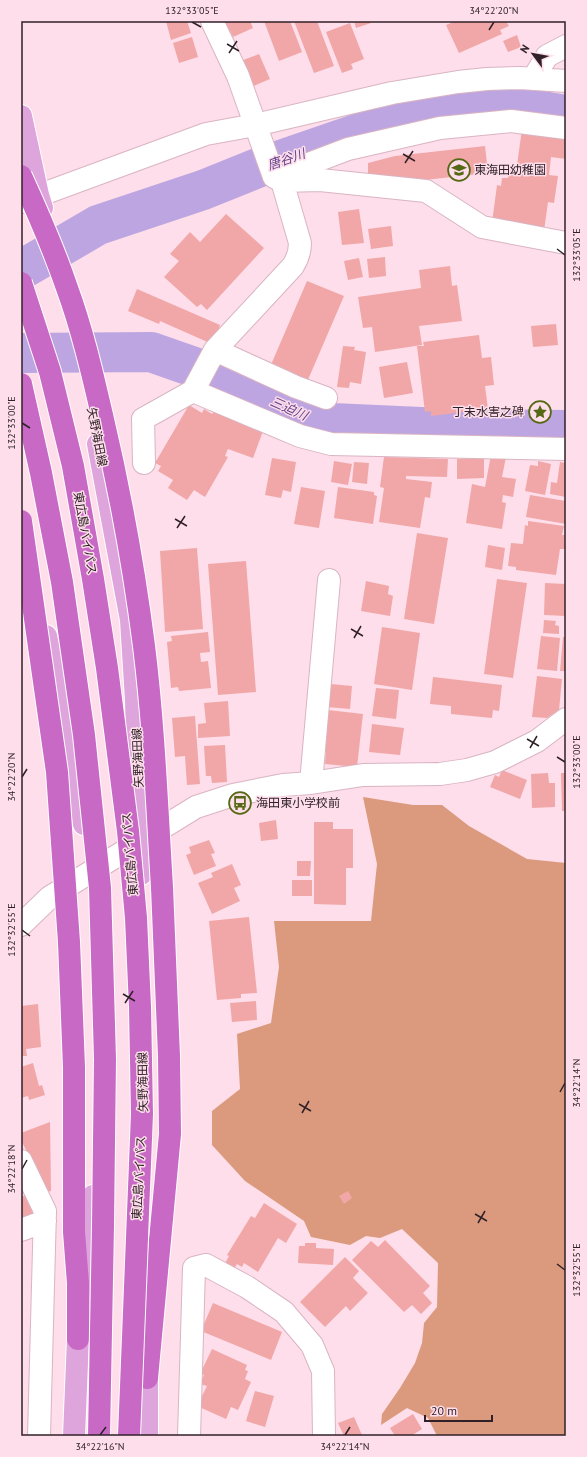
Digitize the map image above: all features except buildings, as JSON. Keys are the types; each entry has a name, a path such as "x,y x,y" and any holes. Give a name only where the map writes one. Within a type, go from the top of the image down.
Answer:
{"highway":[{"path":"21,176 40,218 68,288 93,378 115,469 131,558 144,647 154,752 162,887 169,1056 170,1134 147,1378"},
{"name":"東広島バイパス","path":"21,283 50,372 73,466 93,579 120,754 128,831 136,918 140,1007 142,1114 129,1436"},
{"path":"21,384 41,473 62,582 84,736 100,888 105,1067 99,1436"},
{"path":"21,521 57,772 70,942 74,1067 74,1232 78,1283 78,1339"}],"main road":[{"name":"矢野海田線","path":"21,116 30,199 48,225 93,416 131,620 136,700 140,840 147,1436"},
{"path":"21,534 71,742 91,870 95,1016 93,1220 78,1339 74,1436"}],"street":[{"path":"144,463 143,419 195,388 212,355 293,266 300,250 300,243 278,179 264,150 238,76 212,21"},
{"path":"533,79 547,56 566,46"},
{"path":"30,199 206,134 255,125 392,93 487,79 566,81"},
{"path":"278,179 298,168 348,149 440,128 511,121 566,128"},
{"path":"278,179 320,180 426,191 482,227 566,243"},
{"path":"212,355 326,398"},
{"path":"195,388 300,436 331,444 566,449"},
{"path":"311,783 330,580"},
{"path":"21,925 50,897 91,870 196,807 233,795 282,786 363,775 440,774 467,770 495,762 537,741 566,719"},
{"path":"21,1161 45,1211 39,1436"},
{"path":"21,1230 44,1221"},
{"path":"189,1436 194,1268 206,1265 247,1287 284,1312 312,1345 323,1371 324,1436"}],"shaded area":[{"path":"363,797 413,805 442,805 469,826 527,859 566,863 566,1436 437,1436 428,1418 407,1408 381,1425 382,1414 415,1363 422,1343 424,1323 437,1307 438,1263 402,1229 380,1238 366,1236 350,1245 311,1237 304,1221 245,1181 212,1145 212,1111 240,1089 237,1034 271,1023 279,967 274,921 371,921 377,864"}],"waterway":[{"name":"唐谷川","path":"21,270 98,225 203,190 260,167 406,117 472,106 518,107 566,115"},
{"name":"三迫川","path":"21,353 151,352 211,373 310,418 332,423 465,429 566,430"}],"place":[{"name":"東海田幼稚園","path":"459,170"},
{"name":"丁未水害之碑","path":"540,412"},
{"name":"海田東小学校前","path":"240,803"}]}
